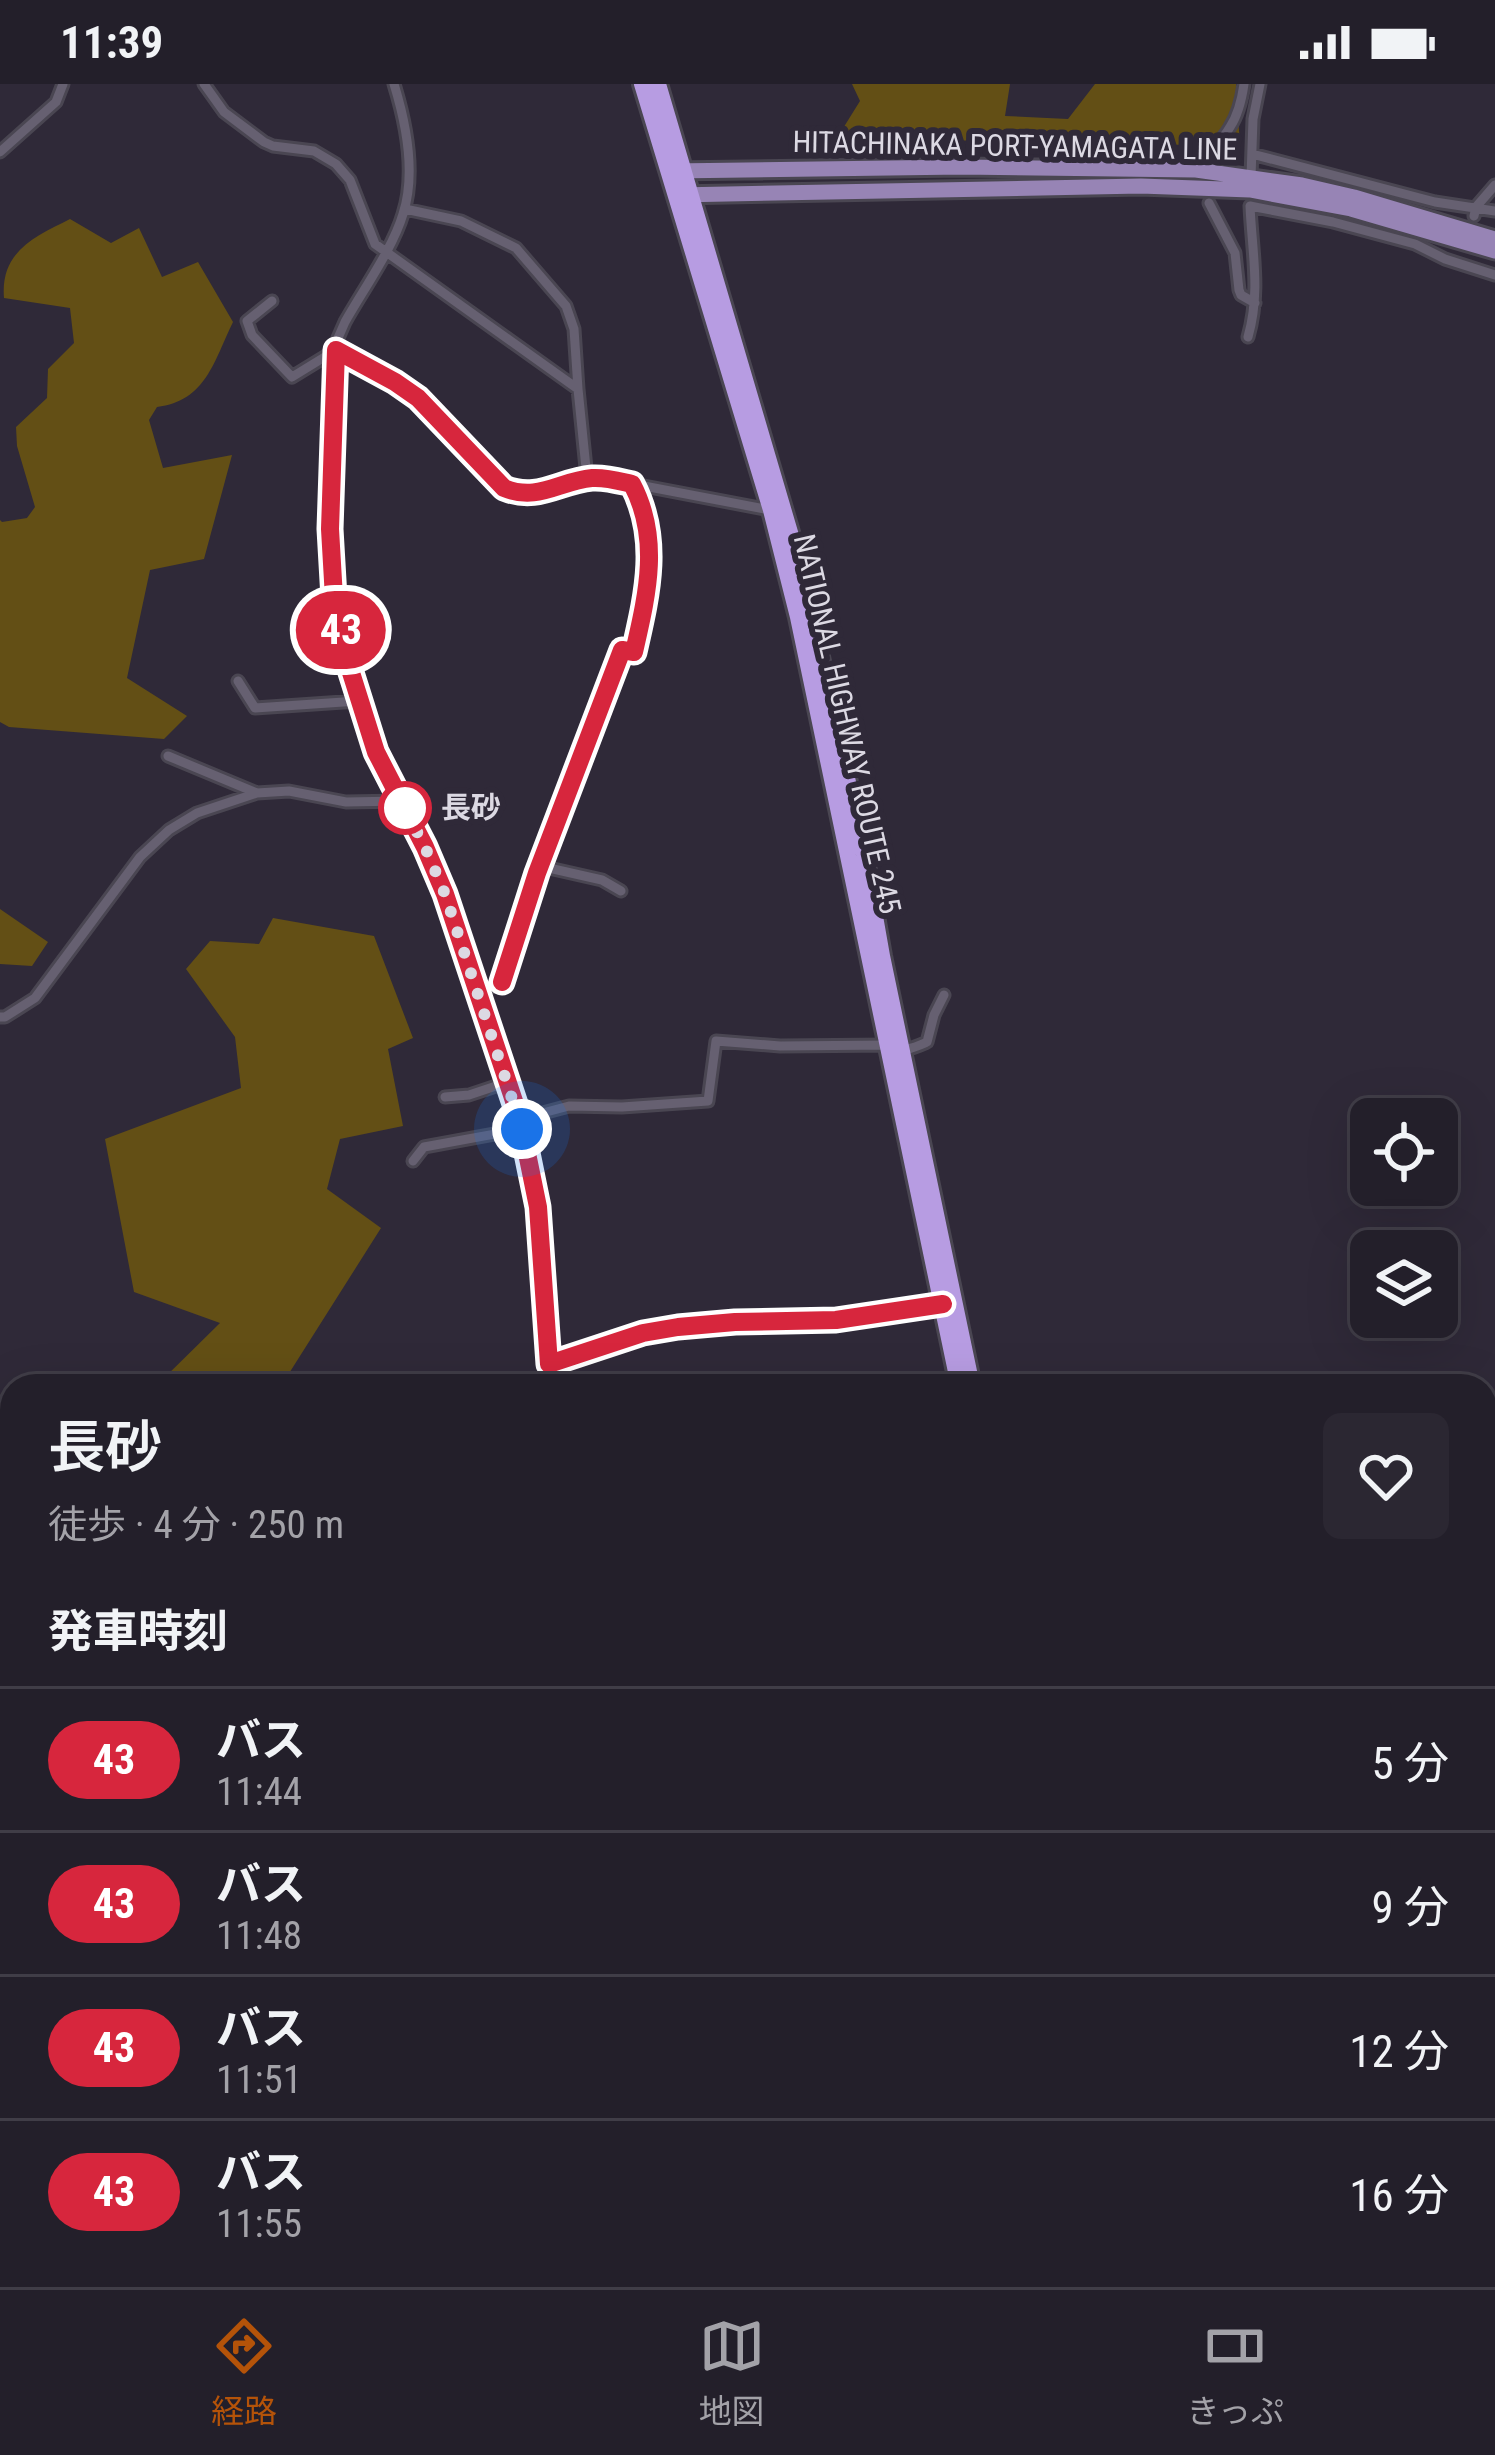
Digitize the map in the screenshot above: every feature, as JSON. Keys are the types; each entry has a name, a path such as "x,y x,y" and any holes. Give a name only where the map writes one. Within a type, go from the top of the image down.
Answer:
{"highway":[{"name":"NATIONAL HIGHWAY ROUTE 245","path":"642,84 685,195 777,508 969,1374"},
{"name":"NATIONAL HIGHWAY ROUTE 245","path":"658,84 677,170"},
{"name":"NATIONAL HIGHWAY ROUTE 245","path":"896,1048 957,1374"}],"main road":[{"name":"HITACHINAKA PORT-YAMAGATA LINE","path":"677,170 1196,170 1250,191 1351,209 1495,251"},
{"name":"HITACHINAKA PORT-YAMAGATA LINE","path":"685,195 1141,186 1250,191 1354,197 1495,239"}],"street":[{"path":"0,152 56,102 63,84"},
{"path":"204,84 224,112 264,142 314,151 336,164 350,180 371,240 578,389"},
{"path":"394,84 405,121 405,209 345,322 336,350 332,569 358,701 376,752 434,864 521,1124 538,1207 549,1374"},
{"path":"1213,155 1230,128 1244,84"},
{"path":"1248,337 1257,278 1250,191 1259,84"},
{"path":"1252,154 1475,212 1495,212"},
{"path":"1475,212 1495,184"},
{"path":"1250,191 1333,222 1460,258 1495,275"},
{"path":"1209,203 1235,253 1238,290 1255,303"},
{"path":"405,209 461,221 516,248 566,306 574,329 587,478"},
{"path":"272,301 247,321 252,335 292,377 336,350"},
{"path":"336,350 418,398 504,488 520,494 602,478 777,508"},
{"path":"479,993 502,982 540,866 622,650 634,652 649,581 650,539 632,484"},
{"path":"238,681 255,708 358,701"},
{"path":"168,756 256,793"},
{"path":"2,1018 35,998 140,857 169,830 210,808 256,793 289,791 346,802 401,801"},
{"path":"540,866 602,880 621,891"},
{"path":"413,1161 424,1147 521,1124 568,1106 708,1101 716,1041 910,1050 926,1042 944,995"},
{"path":"445,1096 469,1096 508,1082"},
{"path":"549,1364 643,1333 678,1327 836,1320 943,1304"}],"shaded area":[{"path":"852,84 1010,84 1005,116 1068,119 1095,84 1236,84 1240,146 837,138 860,101"},
{"path":"70,219 111,243 139,228 162,277 198,262 233,322 198,388 157,407 149,420 163,468 232,455 204,559 150,570 127,678 187,716 164,739 9,727 0,722 0,520 27,518 35,507 16,427 47,398 48,369 74,343 70,308 4,298 4,282 14,256 23,247"},
{"path":"0,909 48,942 32,966 0,964"},
{"path":"273,918 374,936 413,1038 388,1049 403,1126 340,1139 327,1189 381,1228 289,1374 168,1374 220,1323 134,1292 105,1139 241,1088 235,1037 186,969 210,941 259,944"}],"bus line":[{"name":"43","path":"502,982 537,873 622,650 634,652 649,581 650,539 632,484 587,478 546,491 520,494 504,488 418,398 336,350 330,529 334,598 358,701 376,752 445,894 520,1119 538,1207 549,1364 643,1333 678,1327 836,1320 943,1304"}],"place":[{"name":"長砂","path":"405,808"}],"route":[{"path":"405,808 401,801 445,894 522,1129"}]}
